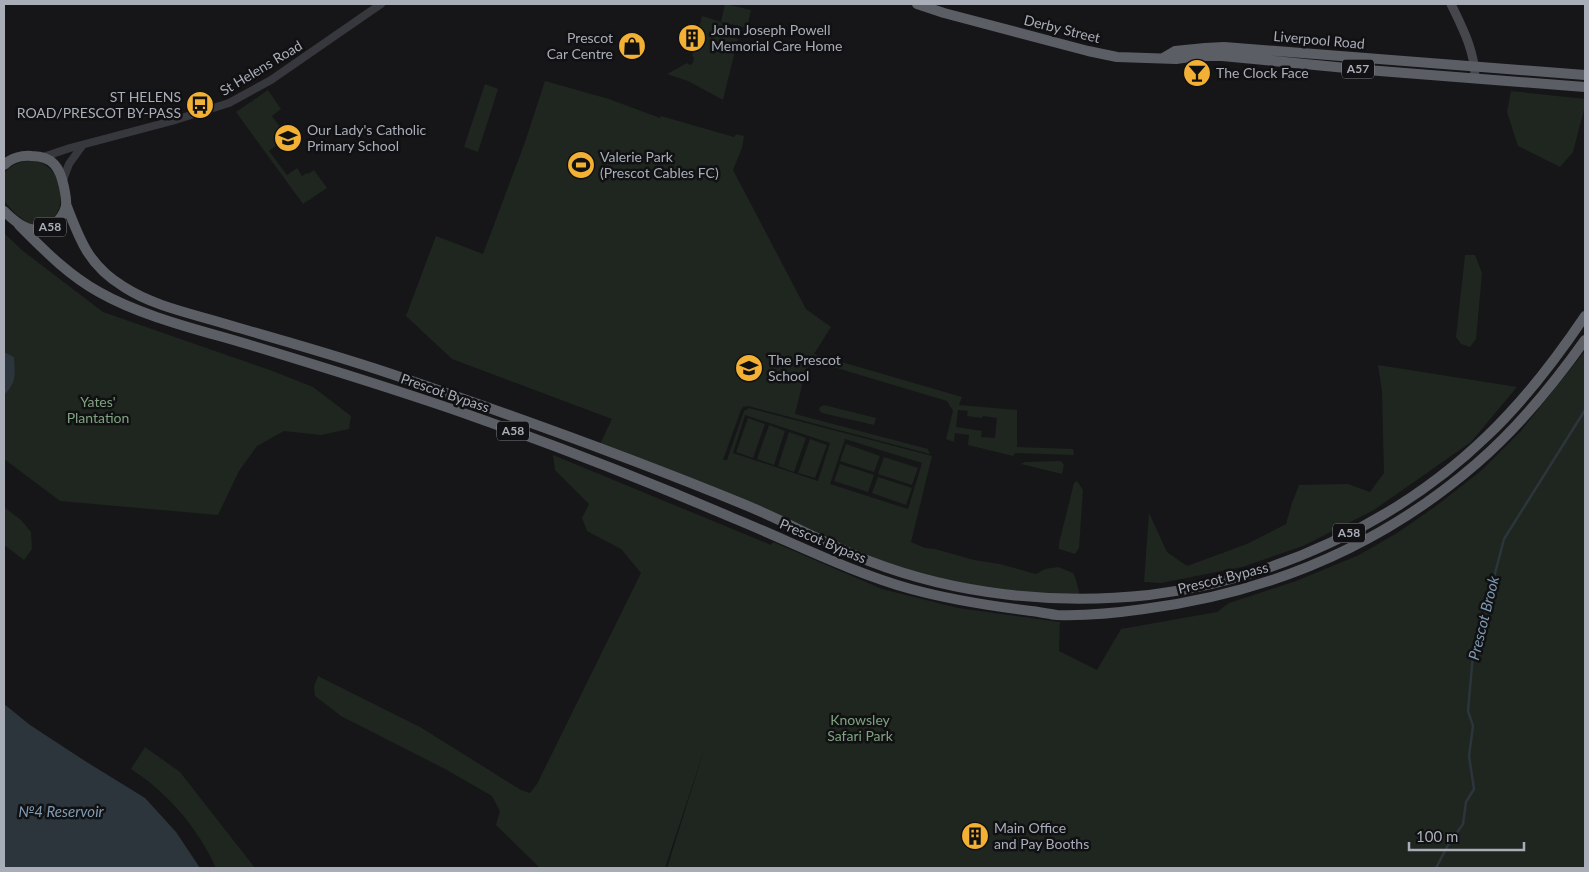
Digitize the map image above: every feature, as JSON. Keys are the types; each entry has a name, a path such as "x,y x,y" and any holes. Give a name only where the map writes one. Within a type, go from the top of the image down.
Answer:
{"highway":[{"name":"Derby Street","path":"917,4 944,13 1088,50 1143,59"},
{"name":"Liverpool Road","path":"1163,58 1175,52 1224,47 1585,75"},
{"name":"Liverpool Road","path":"1143,59 1222,56 1321,66 1585,86"},
{"path":"4,165 15,158 25,156 43,157 56,166 63,180"},
{"name":"A58","path":"4,211 19,225 32,230 49,228 58,222 66,204 63,180"},
{"name":"Prescot Bypass","path":"66,204 80,239 98,268 122,286 157,303 371,367 577,439 745,505 866,560 953,586 1048,599 1114,598 1194,588 1280,564 1326,545 1368,524 1426,486 1485,438 1534,386 1585,316"},
{"name":"Prescot Bypass","path":"19,225 63,268 81,282 120,303 479,418 650,483 819,555 884,580 969,603 1053,615 1118,612 1191,602 1232,593 1299,571 1360,543 1391,526 1421,506 1476,464 1533,408 1585,340"}],"main road":[{"path":"1451,4 1473,55 1475,78"}],"street":[{"name":"St Helens Road","path":"43,157 229,103 271,80 381,4"},
{"path":"63,180 69,164 83,145"}],"green space":[{"path":"725,4 751,10 747,28 721,22"},
{"path":"702,16 721,22 728,36 738,39 723,100 688,81 667,74 687,63 690,65 693,63 694,57 692,56 699,37 697,36"},
{"path":"545,81 609,99 660,118 661,116 734,137 736,134 744,136 742,148 733,170 806,309 831,327 814,354 962,397 959,405 1017,410 1017,447 1073,449 1074,455 1015,453 1013,456 968,445 969,435 955,433 954,442 946,439 953,411 947,401 820,363 813,355 804,377 795,414 928,449 930,454 748,406 743,407 741,410 723,460 727,460 744,411 749,408 932,456 911,542 925,548 974,560 1000,564 1036,574 1045,569 1058,567 1073,573 1081,599 1036,597 914,576 598,448 612,419 452,359 406,316 436,236 483,254 525,142","holes":["958,410 968,411 967,416 997,418 995,438 981,437 982,431 956,427","745,415 830,443 818,481 733,453","845,439 922,463 908,509 830,484"]},
{"path":"485,84 498,89 478,152 464,147"},
{"path":"268,90 281,109 272,116 280,127 277,130 280,134 275,138 279,143 269,151 287,175 297,168 302,176 314,170 327,188 303,204 236,112"},
{"path":"1511,91 1585,99 1585,106 1573,152 1560,167 1518,146 1507,112"},
{"path":"36,161 49,168 57,178 60,190 57,214 50,222 40,225 24,220 4,201 4,173 18,163"},
{"name":"Yates' Plantation","path":"4,233 23,251 103,312 270,370 313,387 351,416 349,429 321,435 284,431 257,446 239,471 218,515 60,501 4,459"},
{"path":"1465,255 1475,255 1482,273 1476,339 1470,347 1461,344 1456,337"},
{"name":"Knowsley Safari Park","path":"1585,351 1585,868 667,868 705,747 665,868 540,868 496,825 500,811 492,796 445,769 341,716 315,696 314,687 318,676 420,727 521,790 530,793 537,784 641,573 621,549 587,531 582,518 589,504 555,470 553,455 771,545 773,542 882,589 958,608 1060,622 1059,651 1097,670 1121,629 1217,612 1229,603 1296,581 1359,555 1397,533 1436,506 1482,470 1520,432"},
{"path":"1378,365 1517,387 1471,442 1374,510 1303,546 1242,567 1161,583 1144,582 1149,513 1167,552 1187,566 1247,544 1286,524 1299,485 1348,484 1370,492 1384,473 1382,392"},
{"path":"824,405 876,418 874,425 822,413 819,410"},
{"path":"748,418 765,424 753,458 736,452"},
{"path":"769,425 785,431 774,465 757,459"},
{"path":"789,432 806,438 794,472 778,466"},
{"path":"810,439 827,445 815,478 798,473"},
{"path":"846,444 880,456 874,472 840,461"},
{"path":"884,457 918,468 912,485 878,474"},
{"path":"1061,461 1064,465 1062,474 1021,464 1025,462"},
{"path":"840,464 874,475 868,492 834,481"},
{"path":"878,477 912,488 906,505 872,493"},
{"path":"1077,481 1083,490 1079,548 1075,554 1059,549 1059,543 1074,483"},
{"path":"4,507 21,520 31,532 32,549 24,560 4,545"},
{"path":"145,747 180,772 255,868 216,868 209,853 181,812 157,789 131,769"}],"water":[{"path":"4,352 14,357 15,373 11,386 4,395"},
{"name":"№4 Reservoir","path":"4,704 30,725 145,798 176,832 200,868 4,868"}],"waterway":[{"name":"Prescot Brook","path":"1436,868 1447,847 1463,824 1466,802 1474,789 1469,756 1473,726 1468,711 1474,643 1481,627 1504,539 1585,410"}],"place":[{"name":"John Joseph Powell Memorial Care Home","path":"692,38"},
{"name":"Prescot Car Centre","path":"632,46"},
{"name":"The Clock Face","path":"1197,73"},
{"name":"ST HELENS ROAD/PRESCOT BY-PASS","path":"200,105"},
{"name":"Our Lady's Catholic Primary School","path":"288,138"},
{"name":"Valerie Park (Prescot Cables FC)","path":"581,165"},
{"name":"The Prescot School","path":"749,368"},
{"name":"Main Office and Pay Booths","path":"975,836"}]}
